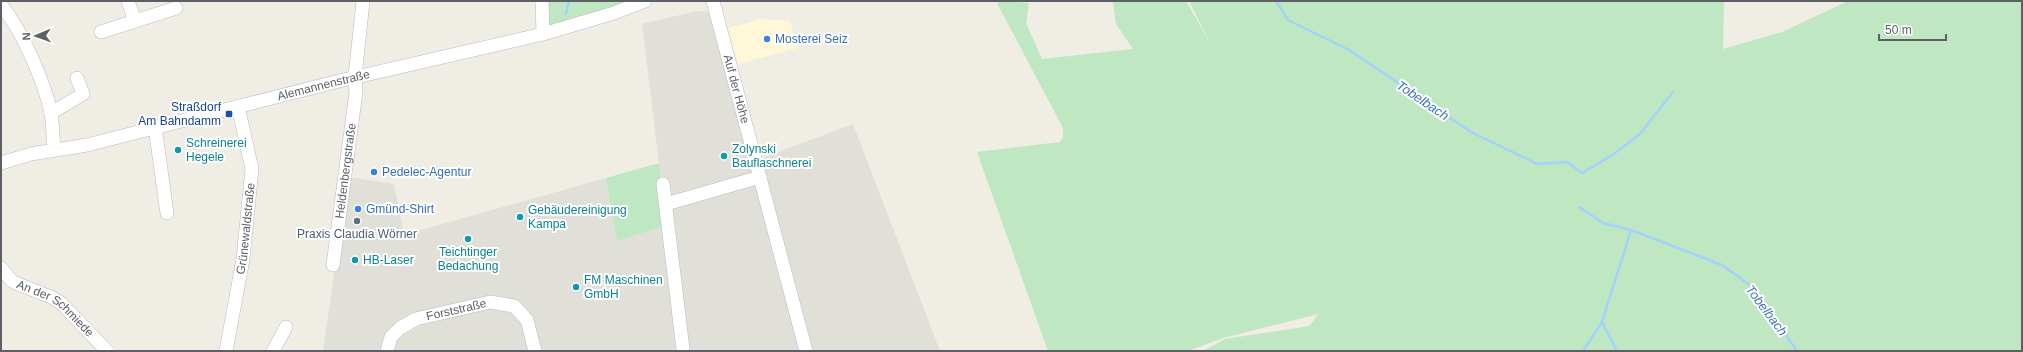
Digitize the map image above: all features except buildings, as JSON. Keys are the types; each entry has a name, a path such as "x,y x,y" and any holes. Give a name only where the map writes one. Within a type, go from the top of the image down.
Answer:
{"street":[{"path":"128,1 134,21"},
{"name":"Heldenbergstraße","path":"333,265 356,92 355,77 363,1"},
{"path":"542,1 543,34"},
{"name":"Alemannenstraße","path":"1,163 54,150 87,144 355,77 543,34 614,13 645,1"},
{"name":"Auf der Höhe","path":"713,1 806,351"},
{"path":"1,5 18,33 38,72 51,113 54,150"},
{"path":"101,32 176,8"},
{"path":"51,113 83,94 77,78"},
{"name":"Grünewaldstraße","path":"226,351 242,259 252,169 238,106"},
{"path":"155,127 167,213"},
{"path":"666,204 760,177"},
{"path":"663,184 683,349"},
{"name":"An der Schmiede","path":"1,268 18,284 61,303 107,351"},
{"name":"Forststraße","path":"387,351 391,337 400,328 416,319 490,302 514,306 527,320 535,351"},
{"path":"273,351 286,327"}],"shaded area":[{"path":"697,11 711,12 752,162 853,124 940,351 323,351 348,177 394,184 404,235 606,178 617,241 669,225 659,163 642,24"},
{"path":"762,19 790,21 798,48 738,64 728,28"}],"green space":[{"path":"546,1 636,1 546,27"},
{"path":"1113,1 1186,1 1211,45 1189,1 1724,1 1723,49 1782,32 1848,1 2022,1 2022,351 1203,351 1225,339 1310,326 1318,314 1223,338 1188,351 1048,351 977,152 1060,142 1063,137 1063,128 998,5 998,2 1029,3 1026,23 1042,59 1133,49 1116,24"},
{"path":"659,163 669,225 617,241 606,178"}],"waterway":[{"path":"566,14 569,1"},
{"name":"Tobelbach","path":"1276,1 1288,20 1349,50 1471,132 1537,164 1567,162 1582,173 1611,156 1640,134 1673,92"},
{"name":"Tobelbach","path":"1579,207 1603,223 1631,230 1722,265 1751,286 1797,351"},
{"path":"1583,351 1602,322 1631,230"},
{"path":"1602,322 1617,351"}],"place":[{"name":"Mosterei Seiz","path":"767,39"},
{"name":"Straßdorf Am Bahndamm","path":"229,114"},
{"name":"Schreinerei Hegele","path":"178,150"},
{"name":"Zolynski Bauflaschnerei","path":"724,156"},
{"name":"Pedelec-Agentur","path":"374,172"},
{"name":"Gmünd-Shirt","path":"358,209"},
{"name":"Gebäudereinigung Kampa","path":"520,217"},
{"name":"Praxis Claudia Wörner","path":"357,221"},
{"name":"Teichtinger Bedachung","path":"468,239"},
{"name":"HB-Laser","path":"355,260"},
{"name":"FM Maschinen GmbH","path":"576,287"}]}
